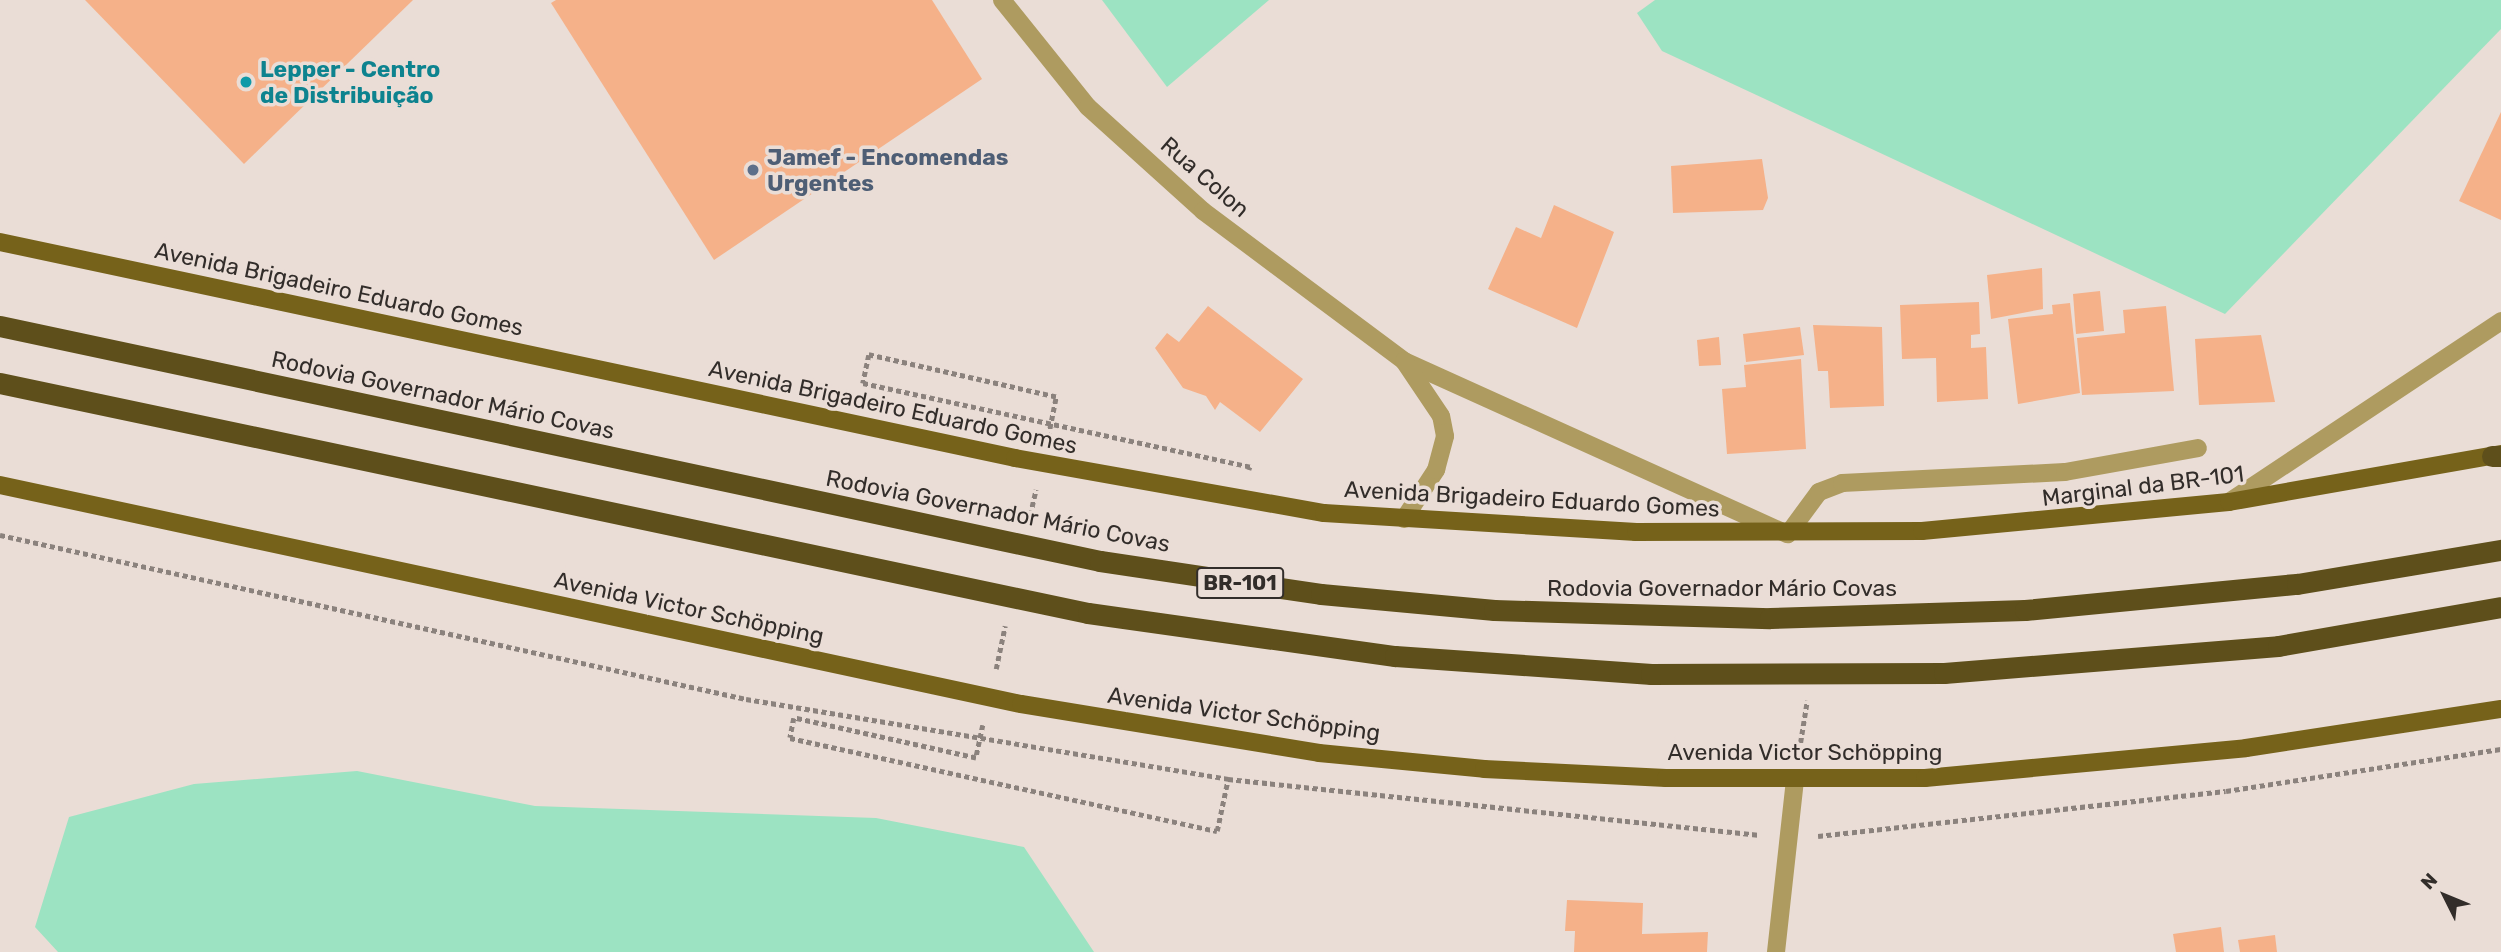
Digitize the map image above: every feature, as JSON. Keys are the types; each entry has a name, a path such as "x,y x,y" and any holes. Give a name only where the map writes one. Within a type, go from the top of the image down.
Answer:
{"highway":[{"name":"Rodovia Governador Mário Covas","path":"0,326 1100,561 1321,594 1494,610 1770,618 2025,610 2297,584 2501,550"},
{"name":"BR-101","path":"0,383 885,572 1249,640 1531,668 1811,674 2122,662 2278,646 2501,607"}],"main road":[{"name":"Avenida Brigadeiro Eduardo Gomes","path":"0,242 1242,501 1404,519 1788,534"},
{"name":"Marginal da BR-101","path":"1788,534 1935,530 2229,502 2498,455"},
{"name":"Avenida Victor Schöpping","path":"0,485 1149,727 1484,769 1795,780 2082,766 2501,709"}],"street":[{"name":"Rua Colon","path":"1002,0 1088,107 1203,211 1404,360 1788,534"},
{"path":"2229,502 2501,321"},
{"name":"Rua Colon","path":"1404,360 1441,416 1445,436 1436,470 1404,519"},
{"path":"1788,534 1819,492 1842,483 2065,472 2198,448"},
{"path":"1776,952 1795,780"}],"path":[{"path":"1056,397 869,355 863,383 1250,467 1242,501"},
{"path":"1795,780 1811,674"},
{"path":"976,758 794,718 790,738 1217,831 1228,779"}],"green space":[{"path":"1102,0 1269,0 1167,87"},
{"path":"1655,0 2501,0 2501,29 2225,314 1662,51 1637,13"},
{"path":"357,771 535,806 876,818 1024,847 1094,952 58,952 35,927 69,817 194,784"}],"building":[{"name":"Lepper - Centro de Distribuição","path":"85,0 413,0 244,164"},
{"name":"Jamef - Encomendas Urgentes","path":"556,0 932,0 982,79 714,260 551,3"},
{"path":"2501,112 2501,220 2459,201"},
{"path":"1762,159 1768,198 1763,210 1673,213 1671,166"},
{"path":"1554,205 1614,232 1577,328 1488,289 1516,227 1541,238"},
{"path":"2042,268 2043,309 1991,319 1987,275"},
{"path":"2100,291 2104,331 2076,334 2073,294"},
{"path":"1979,302 1980,334 1971,335 1971,348 1986,347 1988,399 1937,402 1936,358 1902,359 1900,305"},
{"path":"2070,303 2080,393 2018,404 2008,319 2053,314 2052,305"},
{"path":"1208,306 1303,379 1260,432 1220,402 1215,410 1206,396 1183,388 1155,348 1167,333 1179,342"},
{"path":"2166,306 2174,391 2082,395 2077,338 2125,333 2123,310"},
{"path":"1813,325 1882,327 1884,406 1830,408 1828,371 1818,371"},
{"path":"1800,327 1804,355 1746,362 1743,334"},
{"path":"2261,335 2275,402 2199,405 2195,339"},
{"path":"1719,337 1721,365 1699,366 1697,340"},
{"path":"1801,359 1806,449 1727,454 1722,389 1746,387 1744,365"},
{"path":"1567,900 1643,903 1642,934 1708,932 1707,952 1574,952 1575,931 1565,931"},
{"path":"2221,927 2224,952 2176,952 2173,934"},
{"path":"2275,935 2277,952 2240,952 2238,940"}],"place":[{"name":"Lepper - Centro de Distribuição","path":"246,82"},
{"name":"Jamef - Encomendas Urgentes","path":"753,170"}]}
